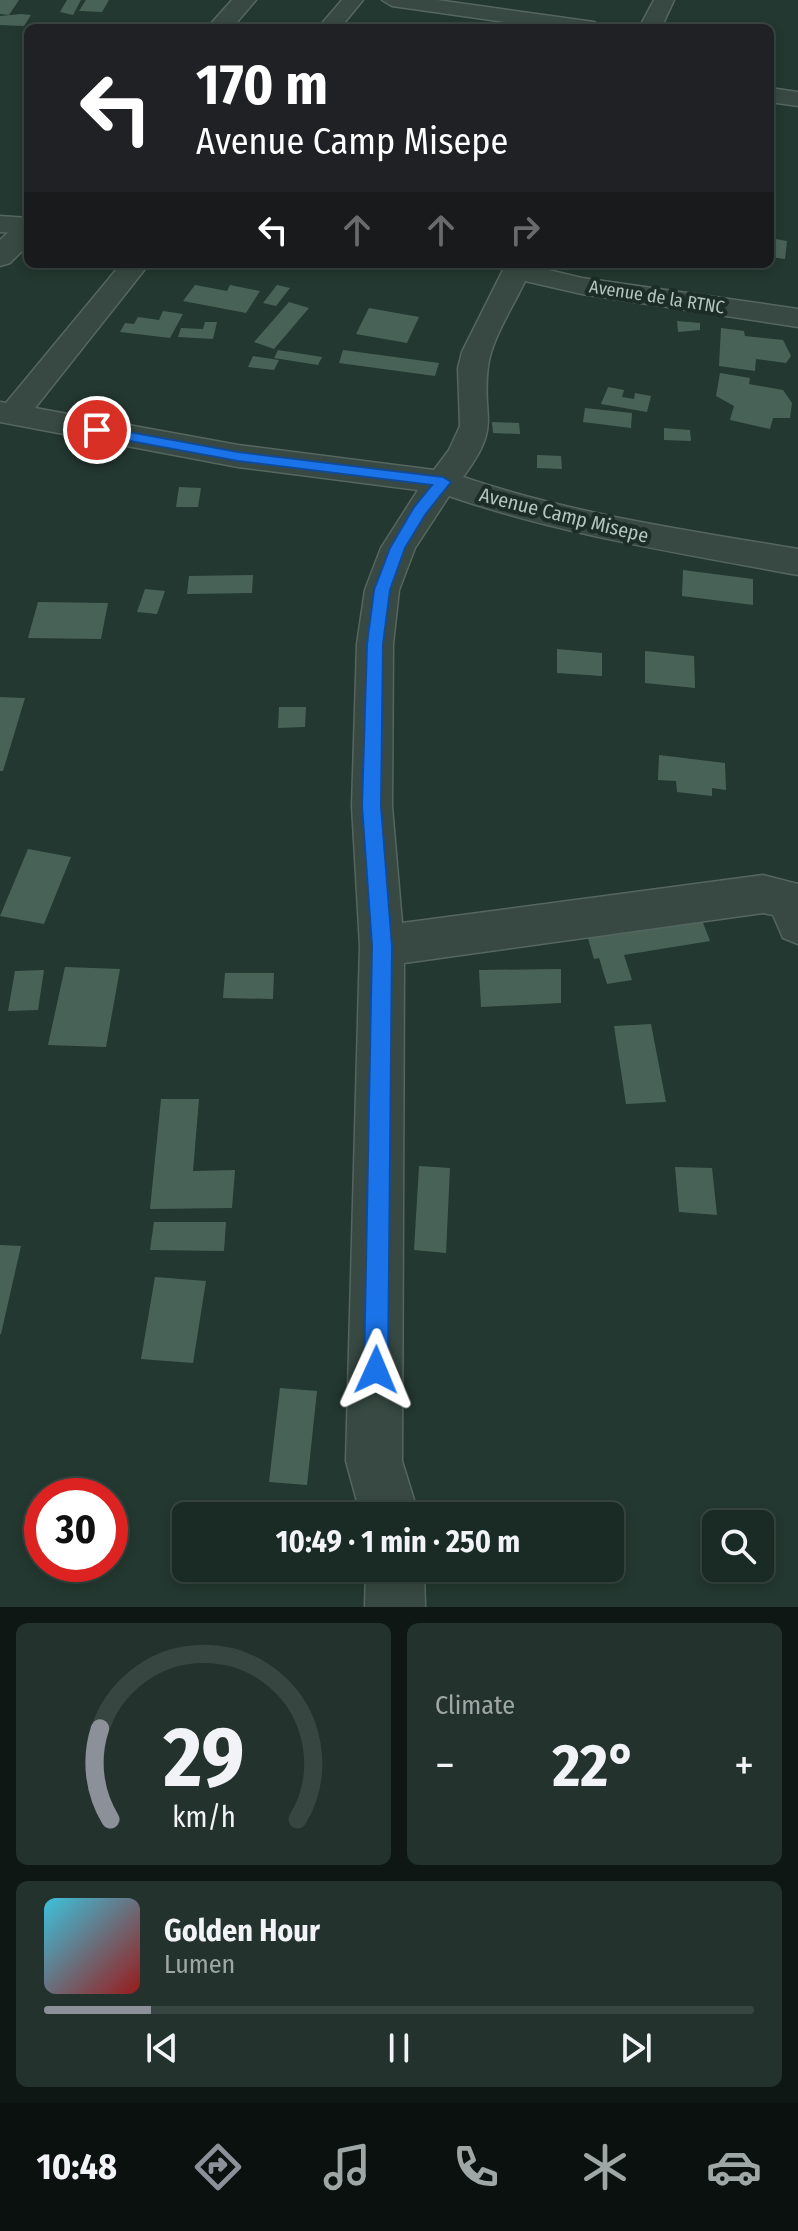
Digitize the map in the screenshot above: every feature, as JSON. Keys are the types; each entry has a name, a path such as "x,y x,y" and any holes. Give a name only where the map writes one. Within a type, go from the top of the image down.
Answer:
{"street":[{"path":"223,24 245,0"},
{"path":"332,24 353,0"},
{"path":"392,0 565,24"},
{"path":"652,24 664,0"},
{"path":"774,96 798,99"},
{"path":"0,224 24,227"},
{"path":"0,257 24,231"},
{"path":"6,414 132,268"},
{"path":"386,1502 374,1461 382,946 372,806 375,644 382,590 398,548 419,511 470,441 475,426 473,368 477,352 496,308 518,268"},
{"name":"Avenue de la RTNC","path":"522,268 582,286 798,318"},
{"name":"Avenue Camp Misepe","path":"6,414 238,456 443,482 507,504 602,527 798,562"},
{"path":"382,946 763,894 788,899 798,924"},
{"path":"395,1582 395,1607"}],"building":[{"path":"0,0 19,0 9,15 0,14"},
{"path":"67,0 81,0 73,15 60,12"},
{"path":"86,0 109,0 102,12 79,11"},
{"path":"31,15 24,26 0,25 0,16"},
{"path":"774,239 787,241 785,259 774,258"},
{"path":"195,285 227,291 230,285 260,291 246,313 183,301"},
{"path":"277,285 290,288 276,306 263,303"},
{"path":"289,302 309,308 274,349 254,342"},
{"path":"369,308 419,317 407,343 356,334"},
{"path":"163,311 183,314 170,338 120,332 125,323 134,324 138,317 159,320"},
{"path":"677,321 700,323 700,330 678,332"},
{"path":"205,322 217,322 213,339 178,337 181,328 203,329"},
{"path":"721,328 744,331 745,336 783,340 791,356 786,363 756,359 755,371 719,366"},
{"path":"278,350 322,357 318,365 274,358"},
{"path":"343,350 439,363 435,376 339,363"},
{"path":"253,356 279,360 274,370 248,367"},
{"path":"720,373 750,378 749,384 783,390 792,403 790,418 773,418 770,429 730,420 734,406 716,396"},
{"path":"608,387 624,390 622,397 634,399 635,393 651,396 647,412 601,404"},
{"path":"585,408 632,413 631,428 583,422"},
{"path":"492,422 519,423 520,434 493,433"},
{"path":"664,428 690,430 691,441 664,440"},
{"path":"537,455 561,456 562,469 537,468"},
{"path":"179,487 201,488 198,507 176,507"},
{"path":"683,570 753,579 753,605 682,596"},
{"path":"253,575 252,593 187,594 189,576"},
{"path":"145,589 165,591 157,614 137,612"},
{"path":"38,602 108,603 101,639 28,638"},
{"path":"557,649 602,653 602,676 557,673"},
{"path":"645,651 694,656 695,688 645,683"},
{"path":"0,697 25,698 3,771 0,771"},
{"path":"279,707 306,707 305,727 278,728"},
{"path":"659,755 725,763 726,790 712,788 712,796 677,792 676,781 658,780"},
{"path":"28,849 71,857 44,924 0,916"},
{"path":"702,920 710,941 624,955 632,980 607,984 599,958 594,959 588,938"},
{"path":"65,967 120,969 106,1047 48,1045"},
{"path":"561,969 561,1003 481,1007 479,970"},
{"path":"44,970 38,1010 8,1011 15,971"},
{"path":"225,973 274,973 273,999 223,998"},
{"path":"651,1024 666,1102 626,1104 614,1026"},
{"path":"161,1099 199,1099 193,1171 235,1170 232,1208 150,1209"},
{"path":"419,1166 450,1168 446,1253 414,1250"},
{"path":"675,1167 712,1168 717,1215 679,1212"},
{"path":"154,1222 226,1222 224,1251 150,1250"},
{"path":"0,1245 21,1246 1,1334 0,1334"},
{"path":"155,1277 206,1281 193,1363 141,1359"},
{"path":"280,1388 317,1391 307,1485 269,1482"}],"route":[{"path":"97,430 238,456 443,482 419,511 398,548 382,590 375,644 372,806 382,946 376,1370"}]}
